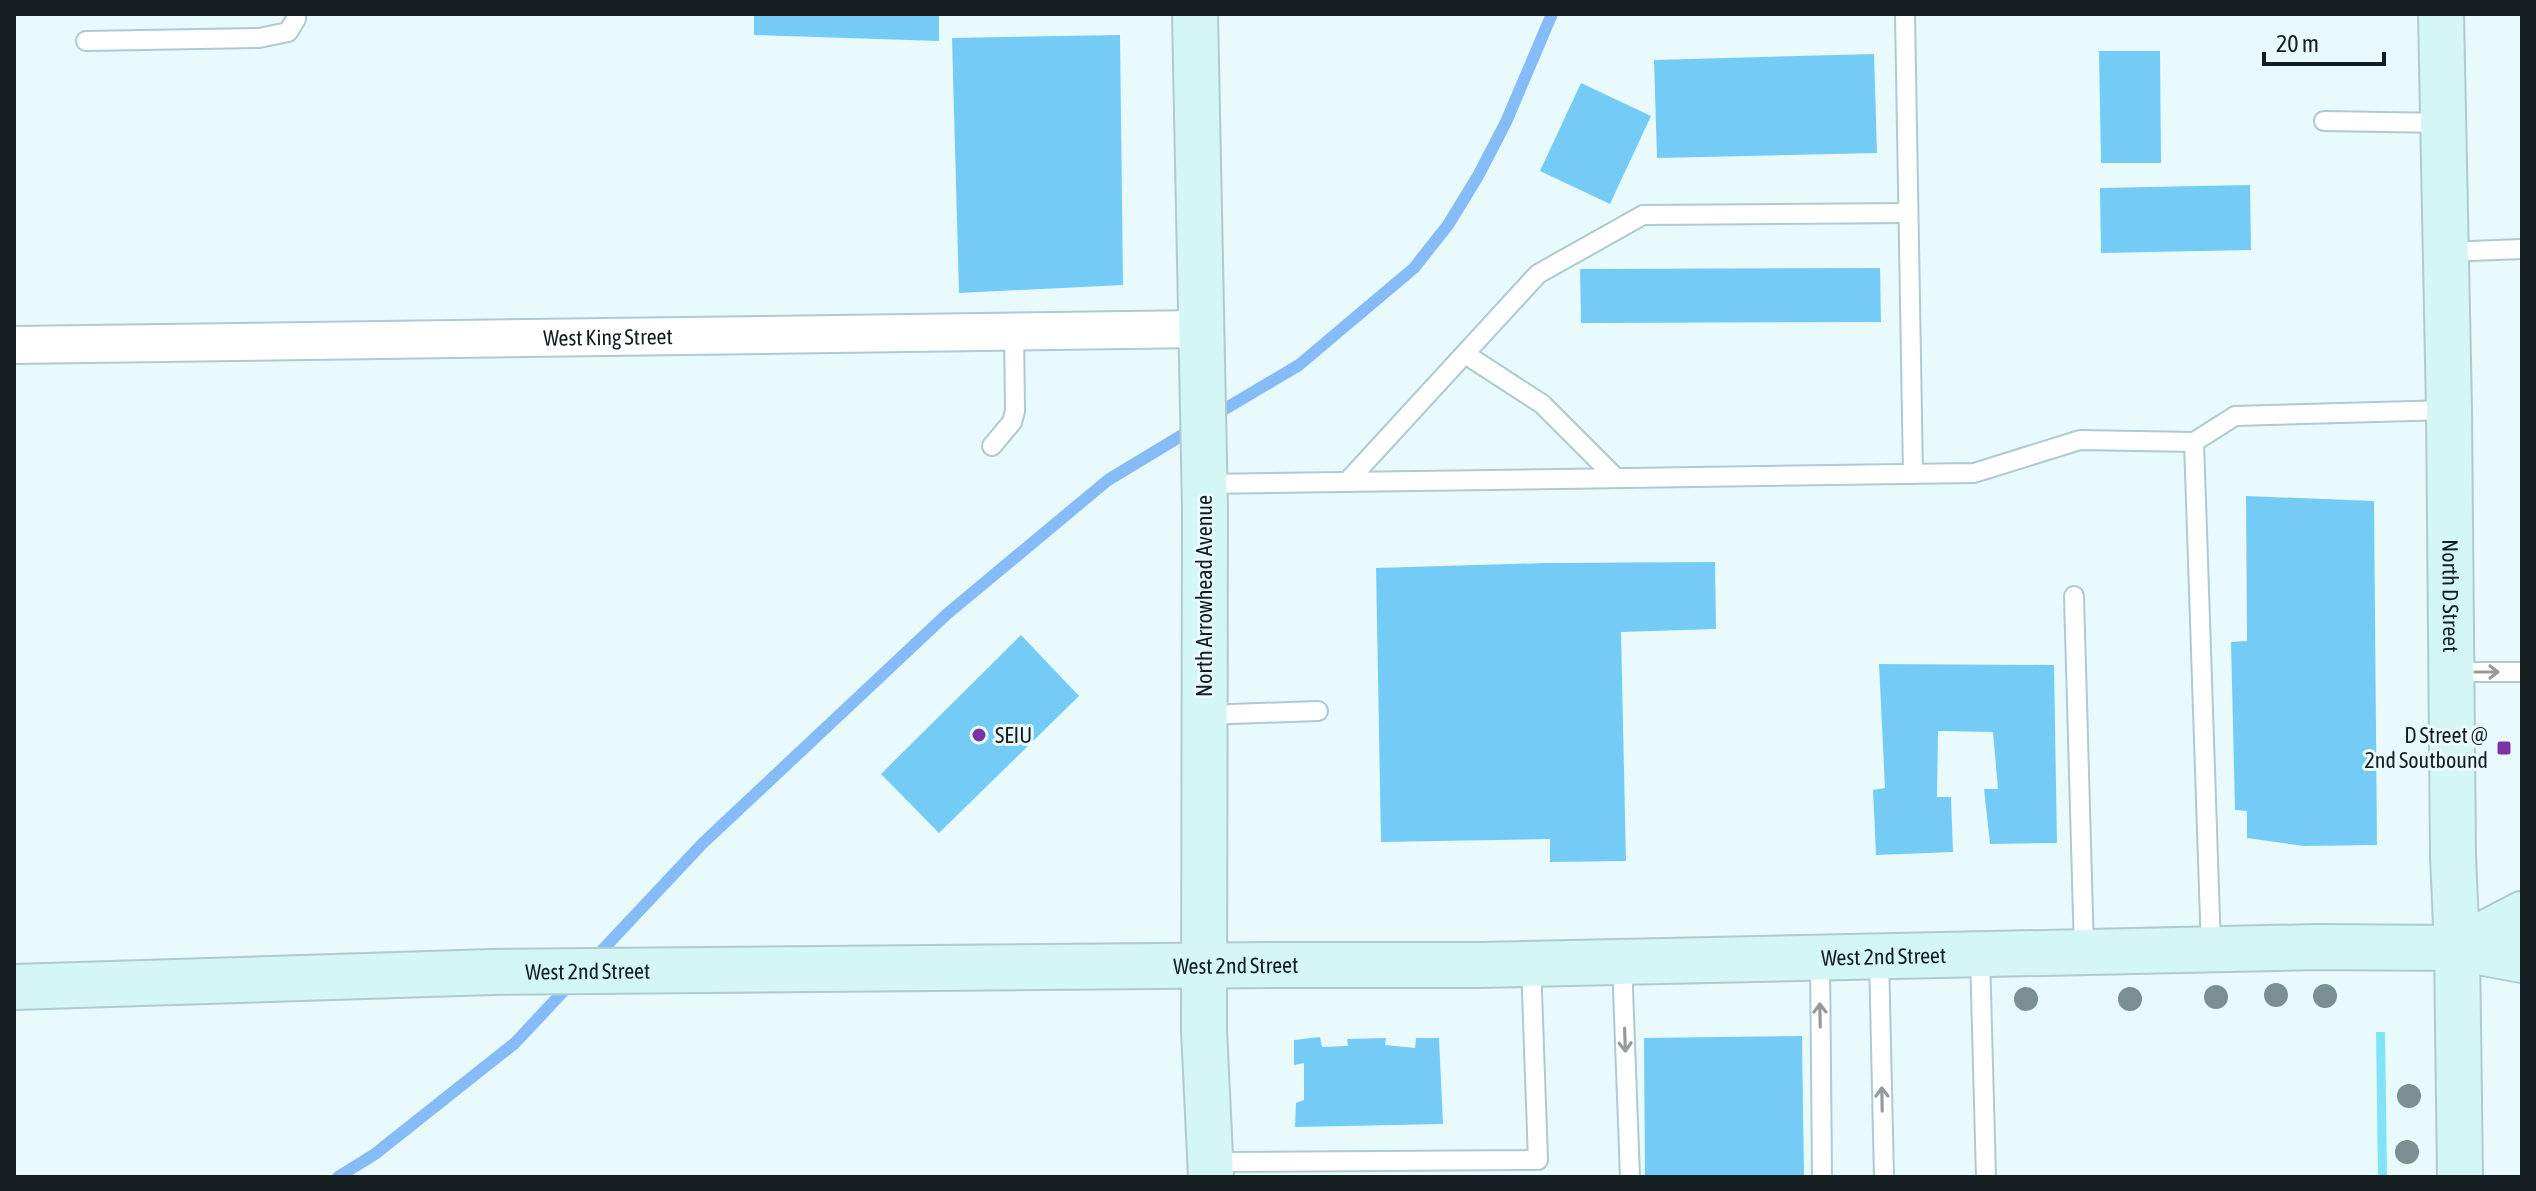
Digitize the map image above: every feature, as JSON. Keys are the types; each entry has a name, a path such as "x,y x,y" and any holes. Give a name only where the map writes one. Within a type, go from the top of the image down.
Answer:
{"main road":[{"name":"North Arrowhead Avenue","path":"1195,14 1204,496 1204,1042 1211,1170"},
{"name":"North D Street","path":"2441,14 2460,1177"},
{"name":"West 2nd Street","path":"2457,948 2522,914"},
{"name":"West 2nd Street","path":"14,987 492,972 1531,964 2317,947 2457,948 2522,960"}],"street":[{"name":"West King Street","path":"14,345 1201,329"}],"lane":[{"path":"86,41 259,38 288,32 296,14"},
{"path":"1905,14 1913,474"},
{"path":"2324,121 2443,123"},
{"path":"1347,482 1538,274 1643,215 1908,213"},
{"path":"2446,252 2522,249"},
{"path":"992,446 1012,422 1015,411 1014,332"},
{"path":"1465,354 1542,404 1616,478"},
{"path":"1204,496 1347,482 1974,473 2080,440 2194,442 2235,416 2449,410"},
{"path":"2194,442 2211,949"},
{"path":"2074,596 2084,951"},
{"path":"2452,672 2522,672"},
{"path":"1204,715 1318,711"},
{"path":"1980,955 1986,1177"},
{"path":"1879,956 1884,1177"},
{"path":"1820,958 1822,1177"},
{"path":"1622,962 1630,1177"},
{"path":"1211,1170 1538,1160 1531,964"}],"shaded area":[{"path":"2376,1032 2385,1032 2387,1177 2378,1177"}],"building":[{"path":"754,14 939,14 939,41 754,35"},
{"path":"1120,35 1123,285 959,293 952,38"},
{"path":"2099,51 2160,51 2161,163 2101,163"},
{"path":"1874,54 1877,153 1657,158 1654,60"},
{"path":"1581,83 1651,116 1610,204 1540,171"},
{"path":"2250,185 2251,250 2101,253 2100,188"},
{"path":"1880,268 1881,322 1581,323 1580,269"},
{"path":"2246,496 2374,501 2377,845 2304,846 2247,838 2247,811 2235,810 2231,642 2247,641"},
{"path":"1715,562 1716,629 1621,632 1626,861 1550,862 1550,839 1381,842 1376,568"},
{"name":"SEIU","path":"1021,635 1079,696 939,833 881,774"},
{"path":"1879,664 2054,665 2057,843 1990,844 1984,789 1998,789 1993,732 1938,731 1937,797 1951,797 1953,852 1876,855 1873,790 1885,788"},
{"path":"1802,1036 1804,1177 1645,1177 1644,1038"},
{"path":"1320,1037 1322,1047 1348,1046 1347,1039 1386,1038 1385,1045 1415,1048 1416,1038 1439,1038 1443,1124 1295,1127 1296,1103 1304,1100 1304,1063 1294,1065 1294,1040"}],"waterway":[{"path":"1213,416 1299,365 1414,268 1448,225 1478,176 1506,122 1552,14"},
{"path":"593,960 702,844 947,614 1108,480 1194,428"},
{"path":"338,1177 375,1154 515,1043 572,982"}],"place":[{"name":"SEIU","path":"979,735"},
{"name":"D Street @ 2nd Soutbound","path":"2504,748"}]}
